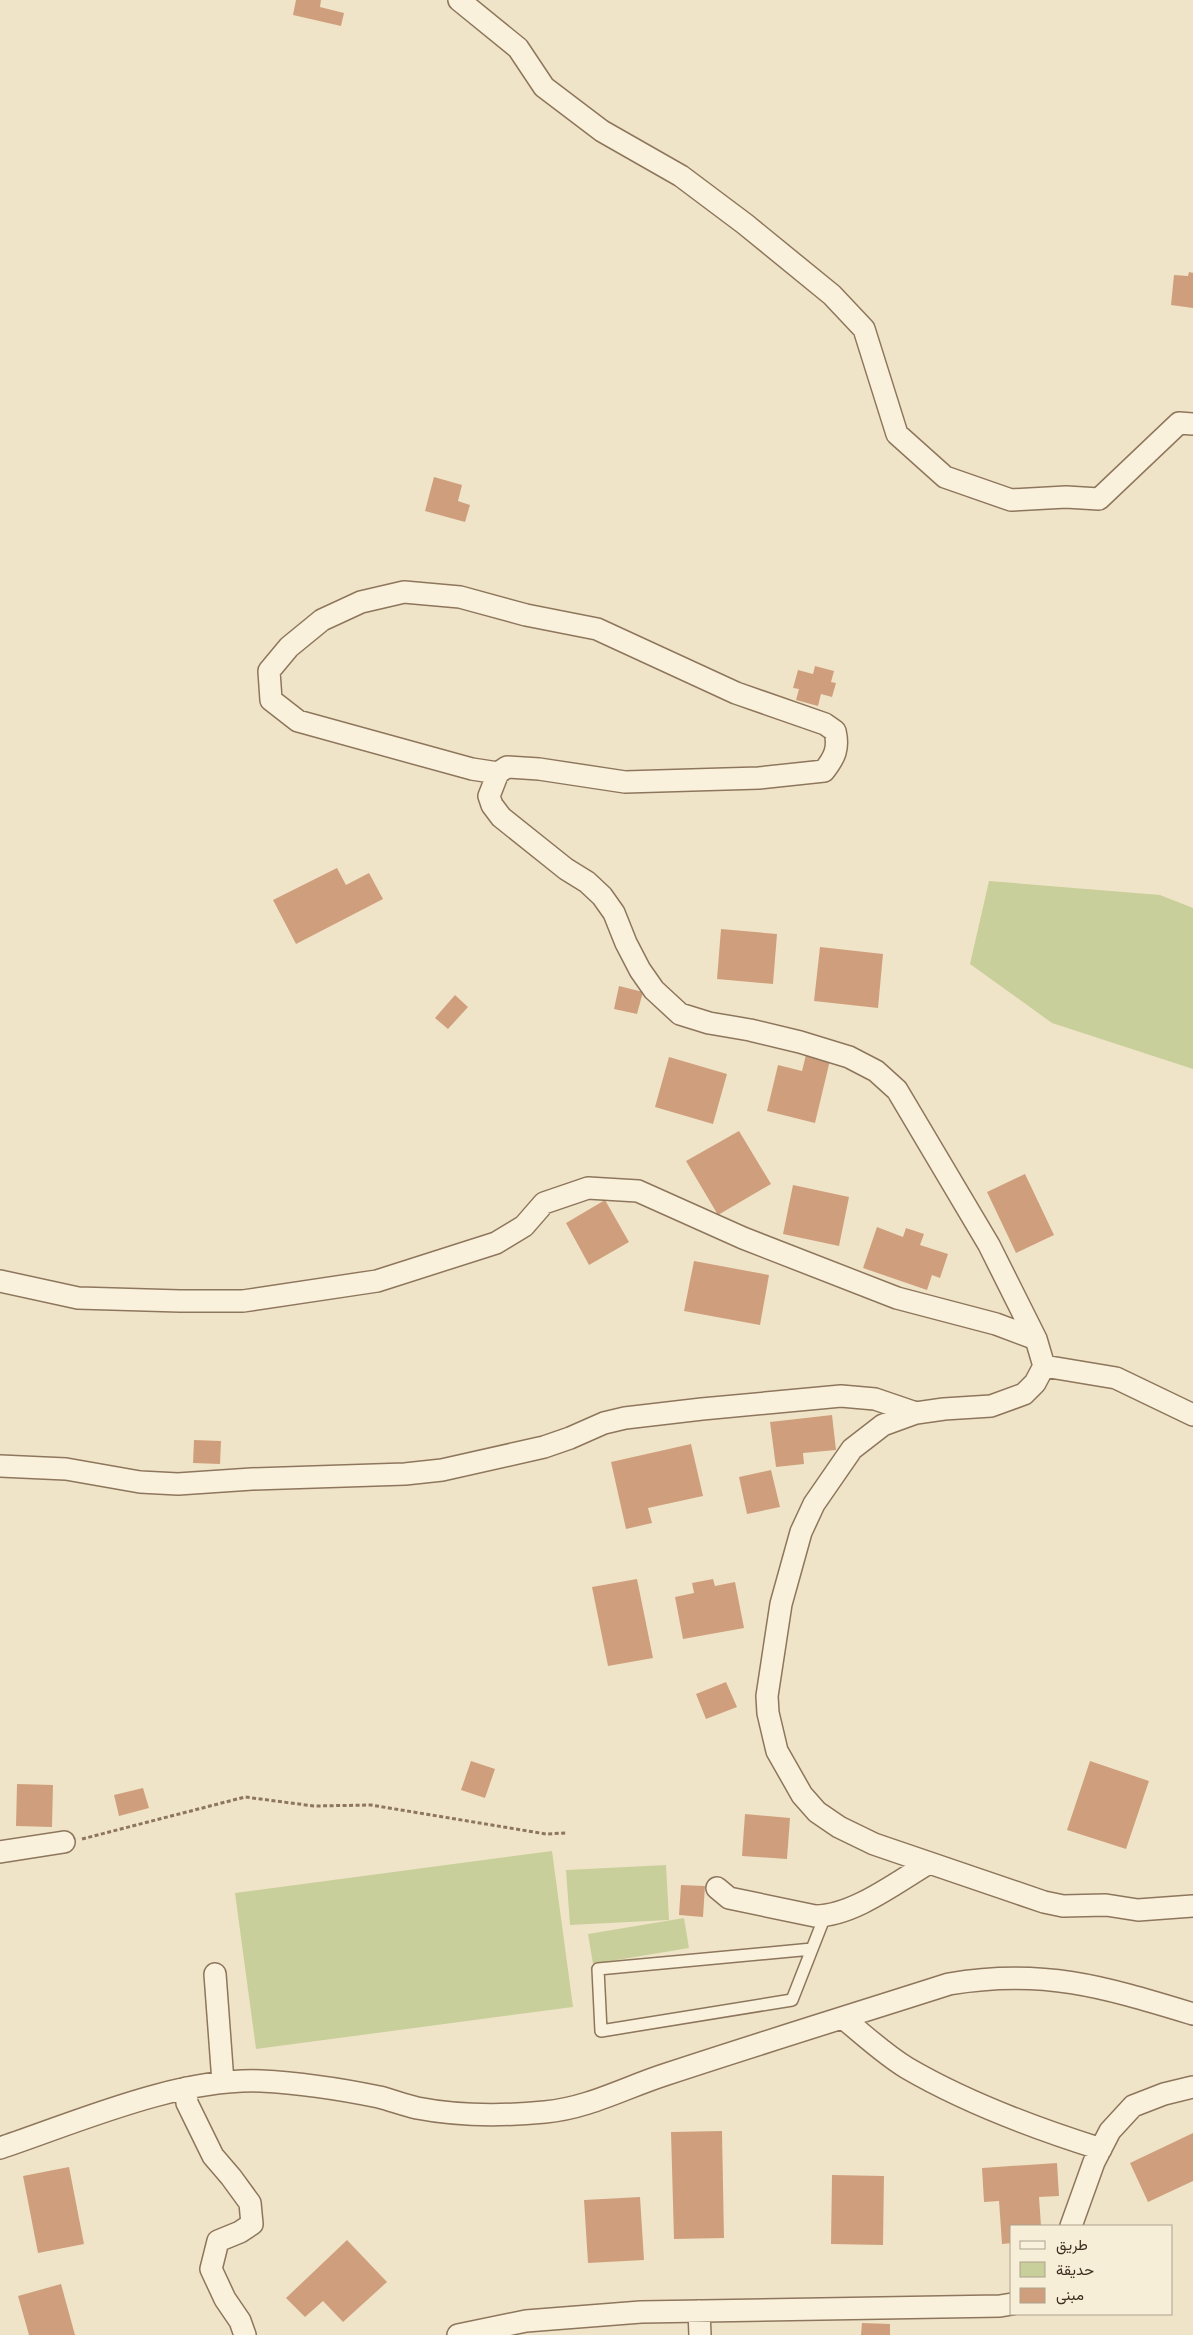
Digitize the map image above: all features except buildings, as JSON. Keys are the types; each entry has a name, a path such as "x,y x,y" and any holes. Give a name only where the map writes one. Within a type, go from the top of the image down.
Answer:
{"street":[{"path":"459,0 518,48 544,87 602,131 681,176 745,224 832,295 864,329 897,434 945,477 1011,500 1066,497 1099,499 1178,423 1193,424"},
{"path":"498,773 472,769 298,721 271,700 269,671 289,647 322,620 361,602 404,592 460,597 526,615 597,629 736,693 825,724 835,731 838,744 834,758 824,771 793,776 625,782 507,767 498,773 490,796 492,805 501,817 566,869 587,882 602,896 614,913 626,943 640,970 654,990 680,1014 709,1023 750,1030 800,1042 849,1057 876,1070 897,1090 989,1245 1036,1339 1044,1366 1036,1383 1024,1394 1012,1400 991,1406 916,1413 883,1425 852,1449 827,1485 801,1532 782,1604 767,1696 768,1713 777,1751 802,1795 817,1812 839,1827 874,1844 1044,1902 1063,1906 1106,1905 1138,1910 1193,1906"},
{"path":"0,1281 78,1298 180,1301 243,1300 377,1281 496,1243 524,1226 544,1203 588,1188 638,1191 743,1238 897,1298 996,1324 1036,1339"},
{"path":"1044,1366 1116,1378 1193,1415"},
{"path":"0,1466 66,1469 140,1482 178,1484 252,1479 404,1474 442,1470 544,1447 604,1423 626,1418 840,1396 875,1399 916,1413"},
{"path":"0,1852 64,1842"},
{"path":"717,1888 729,1898 815,1916 825,1916 864,1902 929,1863"},
{"path":"215,1974 223,2082"},
{"path":"0,2148 69,2124 186,2088 223,2082 295,2084 380,2098 417,2108 478,2114 548,2112 582,2105 616,2094 664,2074 949,1984 986,1978 1059,1979 1090,1984 1193,2014"},
{"path":"843,2018 878,2048 906,2067 940,2085 996,2111 1101,2149"},
{"path":"1071,2225 1087,2179 1110,2131 1133,2106 1164,2094 1193,2087"},
{"path":"186,2088 187,2103 213,2156 232,2177 250,2203 252,2224 240,2232 218,2241 211,2270 225,2299 240,2321 245,2335"},
{"path":"458,2335 526,2321 641,2312 1010,2304"},
{"path":"699,2311 700,2335"}],"lane":[{"path":"812,1949 598,1969 601,2031 792,2000 825,1916"}],"path":[{"path":"64,1842 146,1824 245,1797 314,1806 371,1805 546,1834 566,1833"}],"green space":[{"path":"989,881 1160,895 1193,908 1193,1069 1052,1023 970,964"},
{"path":"552,1851 573,2007 256,2049 235,1893"},
{"path":"666,1865 669,1920 570,1925 566,1870"},
{"path":"684,1918 689,1948 593,1964 588,1934"}]}
